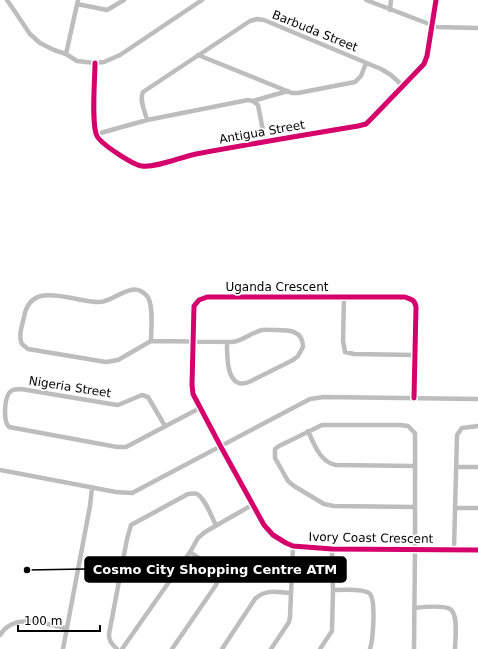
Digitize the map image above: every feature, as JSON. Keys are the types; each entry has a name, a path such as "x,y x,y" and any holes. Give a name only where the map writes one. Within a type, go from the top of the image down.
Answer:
{"street":[{"path":"6,0 34,38 46,46 66,54 77,61 95,63 104,62 120,55 202,0"},
{"path":"66,54 78,2 107,10 124,0"},
{"path":"366,0 439,27 478,28"},
{"path":"390,10 392,0"},
{"name":"Antigua Street","path":"97,134 104,144 132,162 144,166 195,154 362,125 373,117 424,64 436,0"},
{"name":"Barbuda Street","path":"147,120 142,100 142,95 144,92 250,21 257,19 264,20 386,72 403,86"},
{"path":"198,55 288,91 298,93 352,83 359,79 366,63"},
{"path":"95,63 94,122 97,134 147,120 245,100 253,101 288,91"},
{"path":"253,101 258,105 260,110 265,141"},
{"path":"151,341 150,301 146,295 135,290 123,292 101,302 54,295 44,295 38,297 29,304 25,311 20,337 22,344 28,349 106,362 118,360 151,341 227,343 241,340 261,330 287,330 297,333 302,339 303,346 298,356 293,360 242,384 235,381 229,371 227,360 227,343"},
{"name":"Uganda Crescent","path":"221,447 200,408 192,388 194,306 204,297 405,297 413,300 416,307 414,398"},
{"path":"344,297 342,341 345,352 354,354 415,355"},
{"name":"Nigeria Street","path":"165,426 148,397 145,395 138,395 118,405 21,389 15,389 9,394 5,419 6,424 12,428 117,447 126,447 200,408"},
{"path":"0,470 92,488 121,493 132,493 310,399 324,397 478,399"},
{"path":"414,507 329,506 324,504 288,481 275,458 275,449 322,424 400,425 408,426 415,433 414,649"},
{"path":"454,549 458,432 465,427 478,426"},
{"path":"308,431 322,457 330,464 414,466"},
{"name":"Ivory Coast Crescent","path":"221,447 252,505 269,531 293,546 332,549 478,550"},
{"path":"457,467 478,468"},
{"path":"63,649 90,506 92,488"},
{"path":"117,649 109,640 131,525 188,494 193,493 198,494 202,498 216,525"},
{"path":"122,649 190,552 198,538 216,525 252,505"},
{"path":"456,508 478,508"},
{"path":"271,649 289,622 293,546"},
{"path":"320,649 332,631 332,549"},
{"path":"172,649 219,579 218,571 190,552"},
{"path":"333,590 364,591 370,593 373,608 372,639 370,649"},
{"path":"222,649 255,599 260,594 271,592 290,593"},
{"path":"414,608 444,607 451,609 455,620 455,649"},
{"path":"0,634 8,626 19,621 31,621 66,628"}],"cycle path":[{"path":"95,63 94,122 97,136 111,149 132,162 142,166 154,165 196,154 366,124 424,64 427,56 436,0"},
{"path":"414,398 416,307 414,301 409,298 207,297 199,300 194,306 193,394 264,525 273,535 293,546 332,549 478,550"}],"place":[{"name":"Cosmo City Shopping Centre ATM","path":"27,570"}]}
